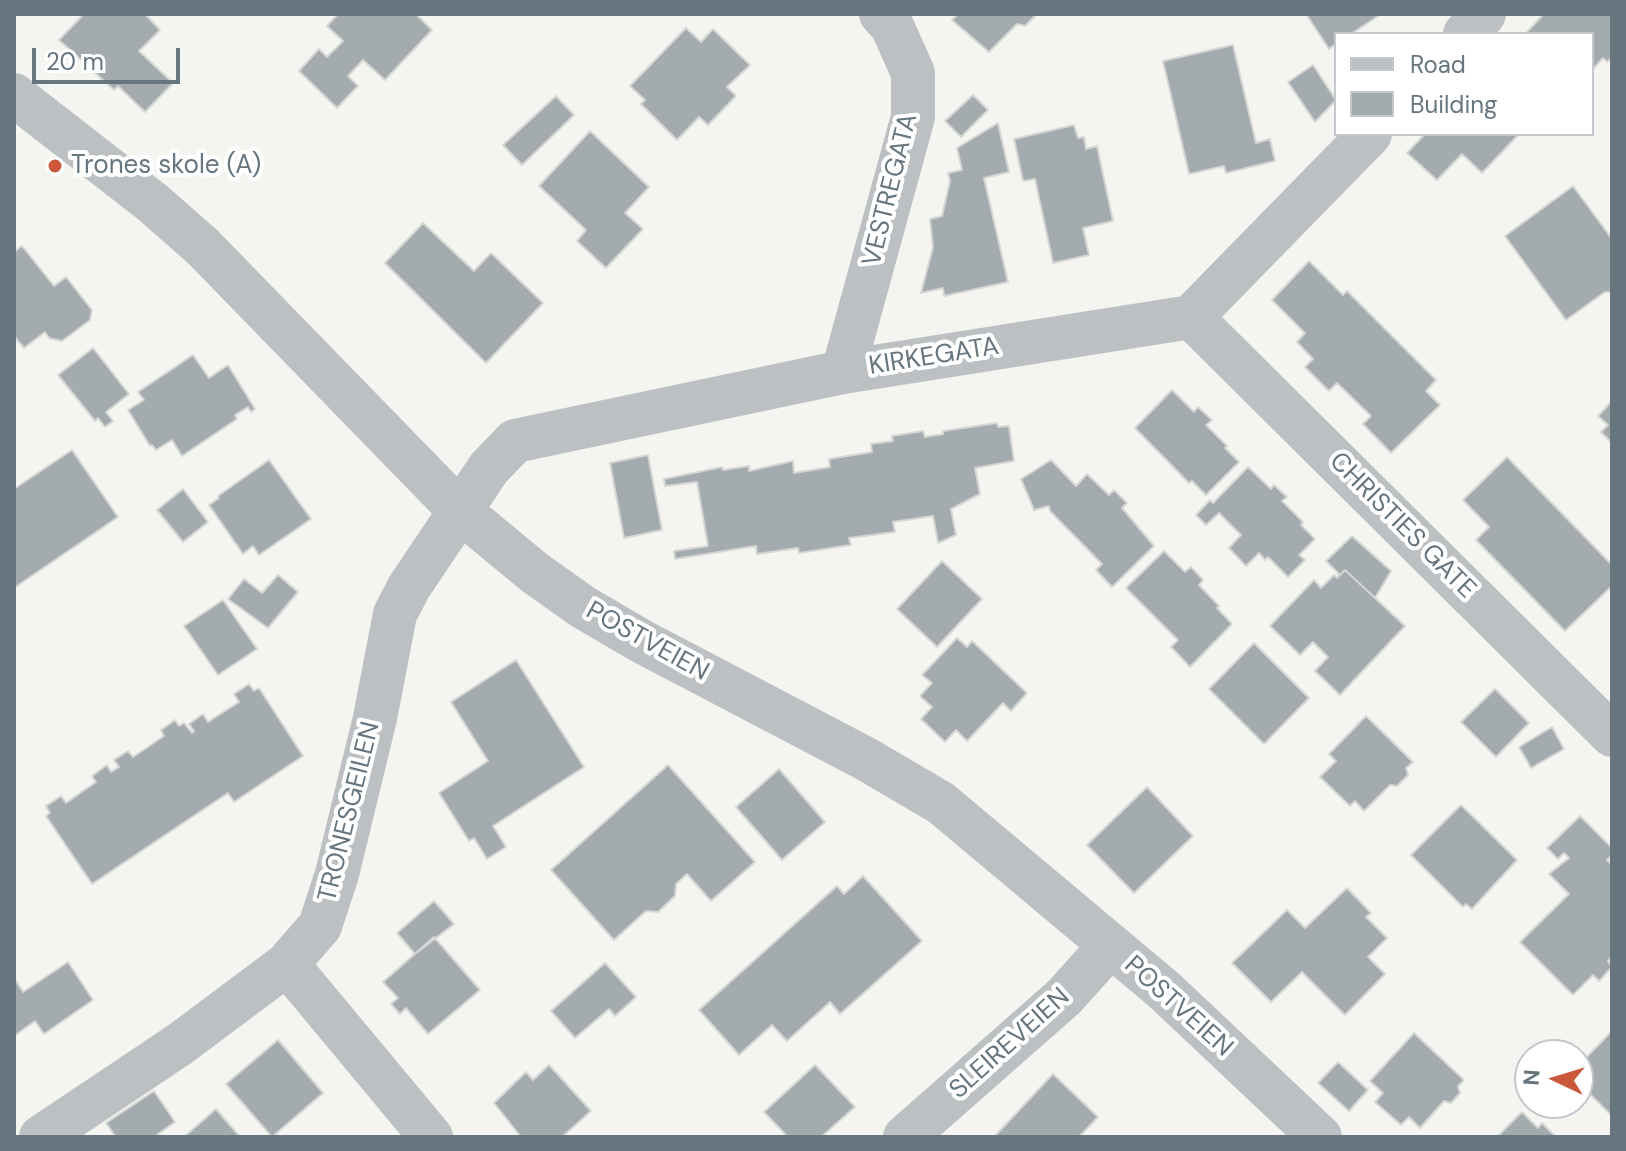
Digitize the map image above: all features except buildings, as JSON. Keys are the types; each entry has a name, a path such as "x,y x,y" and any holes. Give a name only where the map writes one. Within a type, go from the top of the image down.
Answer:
{"street":[{"name":"VESTREGATA","path":"843,372 913,117 913,73 892,26 881,14"},
{"path":"1467,32 1484,14"},
{"name":"POSTVEIEN","path":"14,95 153,203 203,247 460,511 535,573 583,607 641,641 866,759 941,803 1164,990 1320,1137"},
{"path":"1191,317 1368,136"},
{"name":"KIRKEGATA","path":"460,511 489,468 515,441 843,372 1191,317"},
{"name":"CHRISTIES GATE","path":"1191,317 1612,735"},
{"name":"TRONESGEILEN","path":"41,1137 180,1044 287,964 320,926 337,874 375,718 395,614 409,587 460,511"},
{"name":"SLEIREVEIEN","path":"905,1137 1064,997 1110,946"},
{"path":"287,964 431,1137"}],"place":[{"name":"Trones skole (A)","path":"55,166"}]}
